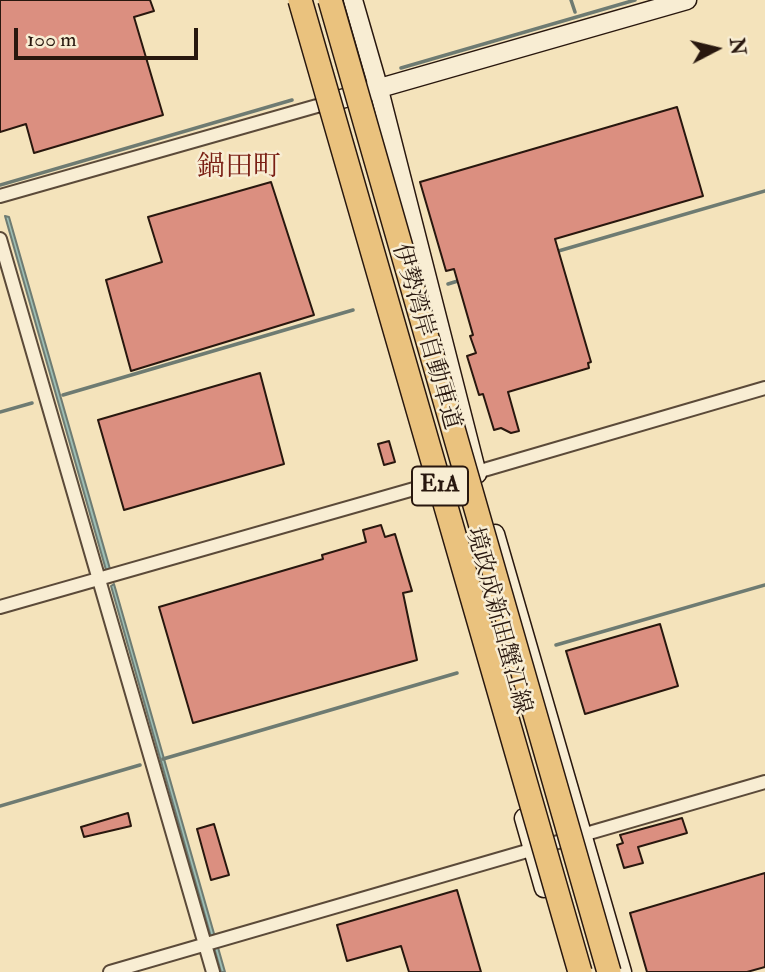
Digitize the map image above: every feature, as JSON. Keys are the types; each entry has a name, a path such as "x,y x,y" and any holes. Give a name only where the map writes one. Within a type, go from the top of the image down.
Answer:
{"highway":[{"name":"伊勢湾岸自動車道","path":"300,0 580,972"},
{"name":"伊勢湾岸自動車道","path":"330,0 609,972"}],"main road":[{"name":"境政成新田蟹江線","path":"293,0 435,483 532,849 569,972"},
{"name":"境政成新田蟹江線","path":"353,0 379,90 477,472 622,972"},
{"path":"324,104 687,0"}],"street":[{"path":"0,196 324,104"},
{"path":"0,239 97,579 213,943 213,972"},
{"path":"477,472 765,388"},
{"path":"0,607 435,483"},
{"path":"110,972 765,782"}],"water":[{"path":"5,216 9,217 110,569 106,570"},
{"path":"114,584 225,972 221,972 111,586"}],"building":[{"path":"0,0 150,0 154,11 134,17 163,115 34,153 26,124 0,132"},
{"path":"677,107 703,196 555,239 591,362 588,363 589,368 508,392 519,431 511,433 501,428 494,430 467,356 476,353 454,269 446,271 420,182"},
{"path":"271,182 314,315 131,371 106,280 162,262 148,217"},
{"path":"260,373 284,464 124,510 98,420"},
{"path":"389,441 395,462 384,465 378,444"},
{"path":"381,525 385,537 395,534 412,591 403,593 417,660 193,723 159,607 323,559 322,555 366,542 363,530"},
{"path":"660,624 678,686 585,714 566,651"},
{"path":"128,813 131,826 84,837 81,827"},
{"path":"682,818 687,833 638,847 643,863 624,868 617,845 623,843 620,835"},
{"path":"214,824 229,875 211,880 197,829"},
{"path":"765,873 765,967 747,972 647,972 630,913"},
{"path":"457,890 481,972 409,972 401,946 347,961 337,925"}],"waterway":[{"path":"571,0 575,12"},
{"path":"401,68 635,0"},
{"path":"0,185 292,100"},
{"path":"555,252 765,191"},
{"path":"448,284 461,280"},
{"path":"63,395 353,310"},
{"path":"0,412 32,403"},
{"path":"556,645 765,585"},
{"path":"163,759 457,673"},
{"path":"0,806 140,765"}],"district":[{"name":"鍋田町","path":"239,169"}]}
